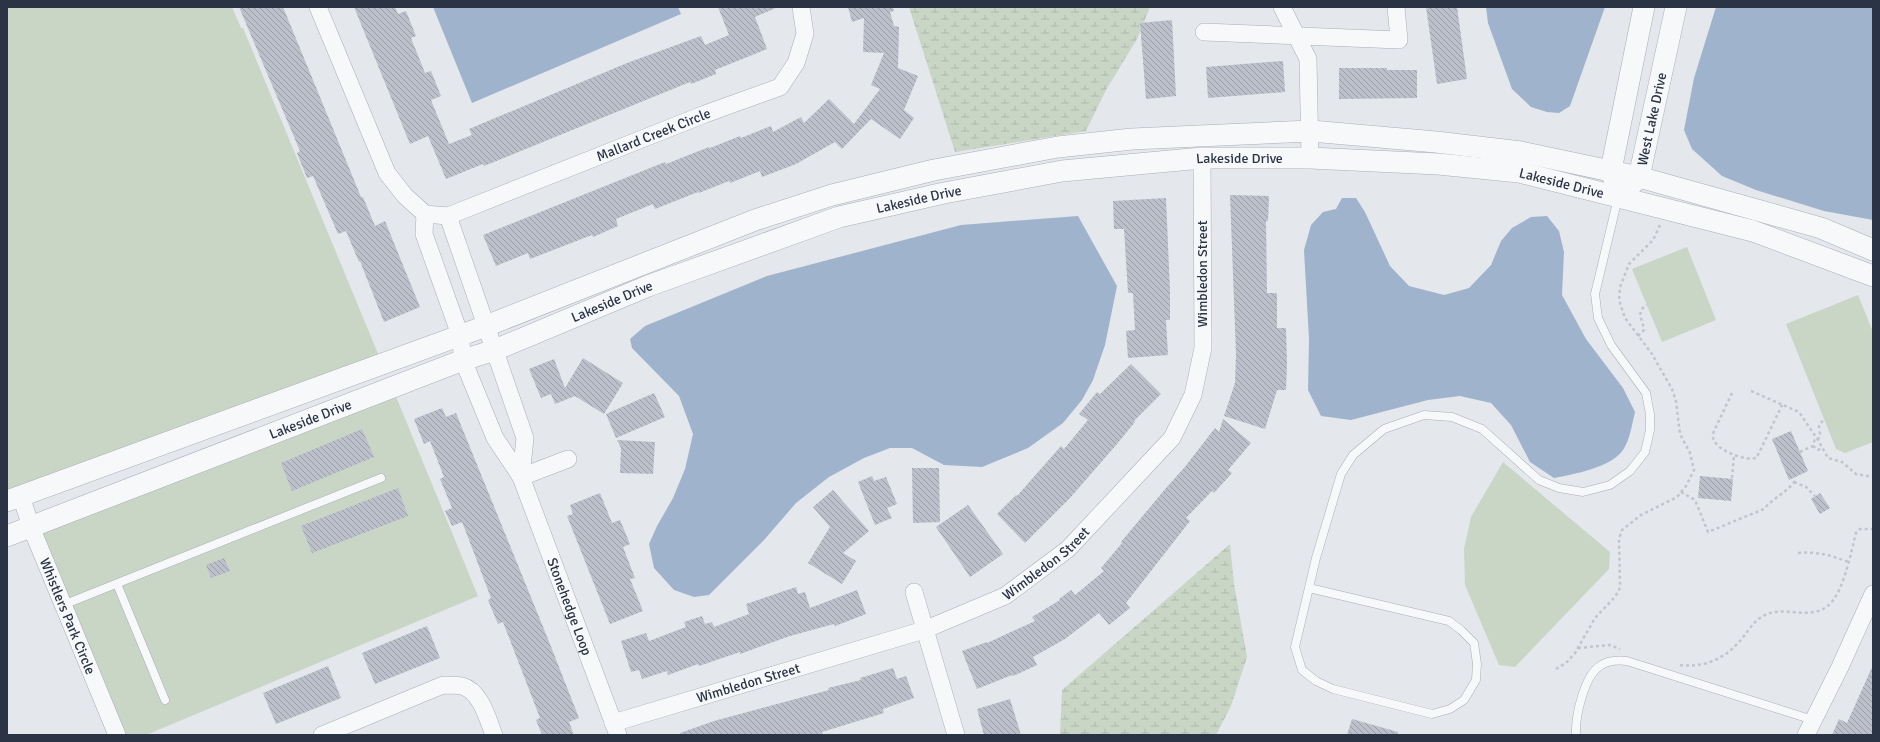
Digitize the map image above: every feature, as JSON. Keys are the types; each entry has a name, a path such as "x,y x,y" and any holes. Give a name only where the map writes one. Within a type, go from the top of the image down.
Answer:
{"street":[{"path":"318,7 387,173 405,196 425,214 424,234 460,335"},
{"name":"Mallard Creek Circle","path":"425,214 448,216 705,114 780,87 796,63 805,34 800,7"},
{"path":"1282,7 1308,59 1311,131 1310,158"},
{"path":"1204,32 1399,40 1396,7"},
{"name":"West Lake Drive","path":"1618,197 1612,170 1644,7"},
{"name":"West Lake Drive","path":"1618,197 1639,176 1676,7"},
{"name":"Lakeside Drive","path":"14,499 486,326 755,220 832,195 927,172 1058,147 1132,139 1311,131 1436,142 1521,152 1639,176 1821,228 1873,250"},
{"name":"Lakeside Drive","path":"7,536 464,360 494,350 648,286 838,217 944,193 1062,171 1202,158 1310,158 1438,164 1519,172 1753,231 1873,276"},
{"name":"Wimbledon Street","path":"615,729 924,630 1005,596 1068,549 1172,438 1193,394 1203,348 1202,158"},
{"path":"448,216 486,326"},
{"name":"Stonehedge Loop","path":"486,326 525,438 521,478"},
{"name":"Stonehedge Loop","path":"460,335 464,360 495,438 521,478 615,729"},
{"path":"521,478 568,459"},
{"name":"Whistlers Park Circle","path":"14,499 31,527 117,735"},
{"path":"914,592 956,735"},
{"path":"1806,735 1873,594"},
{"path":"322,735 443,685 455,685 464,686 480,702 494,735"}],"lane":[{"path":"1309,588 1449,621 1474,643 1477,664 1476,680 1464,700 1450,709 1432,714 1333,689 1316,681 1302,670 1295,647 1316,558 1341,474 1353,454 1384,429 1424,415 1452,417 1482,430 1539,480 1559,488 1583,492 1610,485 1630,471 1645,452 1650,430 1650,414 1646,393 1610,345 1598,318 1595,294 1618,197"},
{"path":"63,605 381,478"},
{"path":"117,584 165,700"},
{"path":"1576,735 1575,726 1582,697 1593,674 1598,666 1606,662 1618,660 1813,720"}],"path":[{"path":"1638,336 1644,330 1640,316 1641,311 1647,305"},
{"path":"1751,391 1799,412 1803,416 1828,458 1842,462 1856,474 1872,478"},
{"path":"1732,393 1712,436 1716,444 1734,455 1745,459 1756,458 1782,405"},
{"path":"1800,452 1813,446 1820,434 1819,426 1824,419"},
{"path":"1813,446 1818,450 1822,447"},
{"path":"1732,478 1734,455"},
{"path":"1681,492 1695,500 1708,532 1764,509 1769,503 1786,492 1794,482 1794,477"},
{"path":"1794,482 1806,487 1815,496"},
{"path":"1675,664 1681,666 1701,665 1719,659 1735,647 1760,617 1768,613 1777,611 1813,612 1830,604 1849,562 1856,533 1860,529 1873,529"},
{"path":"1798,553 1812,551 1823,553 1849,562"},
{"path":"1578,648 1610,646 1623,649"}],"green space":[{"path":"7,7 232,7 241,28 243,28 379,356 7,493"},
{"path":"909,7 1150,7 1137,39 1106,90 1086,131 955,152"},
{"path":"1687,247 1716,320 1662,342 1632,269"},
{"path":"1858,295 1873,332 1873,442 1845,453 1836,449 1786,324"},
{"path":"395,394 478,596 146,735 126,735 41,531"},
{"path":"1503,462 1610,552 1609,569 1515,667 1499,665 1465,585 1464,549 1471,517"},
{"path":"1230,544 1234,584 1247,657 1231,706 1216,735 1060,735 1062,690"}],"water":[{"path":"433,7 678,7 681,14 472,103"},
{"path":"1486,7 1605,7 1570,106 1559,113 1547,112 1531,107 1512,89 1488,23"},
{"path":"1716,7 1873,7 1873,220 1824,211 1756,190 1722,176 1692,149 1684,130 1694,78"},
{"path":"1342,198 1356,198 1365,212 1390,266 1409,286 1444,295 1469,288 1491,265 1501,241 1512,228 1531,217 1547,216 1559,231 1564,252 1562,295 1586,339 1623,388 1635,412 1629,437 1623,450 1617,456 1601,466 1554,478 1530,462 1511,425 1491,403 1460,396 1428,400 1351,420 1321,416 1308,390 1309,339 1304,250 1311,225 1323,212 1336,209"},
{"path":"1078,216 1117,286 1105,345 1093,380 1082,400 1063,423 1028,448 982,467 944,465 912,448 890,448 864,458 829,477 796,503 764,540 709,595 694,597 674,590 654,568 649,544 657,526 673,498 685,469 693,434 679,396 632,348 630,339 645,326 767,276 961,225"}],"building":[{"path":"239,7 283,7 361,197 363,197 375,226 385,221 420,307 384,322 360,261 359,262 346,231 338,234 313,176 307,178 297,153 300,151"},
{"path":"354,7 395,7 398,14 406,11 416,36 411,38 425,73 431,71 441,96 431,100 449,144 472,135 469,129 627,63 701,36 705,45 729,35 718,7 778,7 755,17 767,49 715,70 716,74 691,84 690,82 484,166 483,164 446,179 428,136 410,144"},
{"path":"848,7 893,7 894,11 890,12 894,26 899,27 898,68 918,76 904,110 914,118 900,139 871,119 842,149 835,142 796,164 762,177 760,171 730,183 729,181 699,193 698,192 655,209 653,204 616,219 618,226 593,237 592,235 530,259 528,253 496,266 483,235 665,162 666,164 709,147 710,148 740,136 741,138 771,126 773,132 801,117 804,123 829,99 854,124 880,89 871,85 884,53 863,52 864,18 852,22"},
{"path":"1426,7 1457,7 1467,79 1437,84"},
{"path":"1172,20 1176,96 1146,99 1140,23"},
{"path":"1283,61 1285,92 1208,98 1206,67"},
{"path":"1339,68 1387,68 1387,70 1417,70 1417,98 1339,99"},
{"path":"1230,195 1269,196 1268,221 1266,221 1267,293 1277,293 1277,328 1286,328 1287,364 1286,390 1277,390 1265,429 1224,416 1235,383 1236,354"},
{"path":"1166,198 1170,291 1170,320 1166,320 1168,355 1128,358 1126,331 1135,330 1133,293 1128,293 1124,229 1114,229 1113,201"},
{"path":"583,358 623,383 604,414 575,396 555,404 551,394 541,398 529,369 554,359 565,388"},
{"path":"1131,364 1161,394 1134,421 1135,422 1117,444 1070,498 1025,543 997,514 1016,495 1017,496 1061,446 1064,449 1088,420 1079,414 1097,392 1100,394"},
{"path":"654,393 665,417 616,438 606,414"},
{"path":"442,408 446,417 456,413 548,639 579,718 569,722 574,735 542,735 536,720 540,718 503,622 498,624 488,600 491,598 462,522 452,526 445,511 452,508 440,479 444,477 430,441 424,444 414,419"},
{"path":"1223,419 1251,443 1228,470 1232,473 1214,493 1212,491 1186,518 1190,521 1126,603 1130,608 1109,625 1099,613 1065,639 1033,657 1037,665 1013,676 1012,675 977,689 962,651 987,643 1035,621 1032,617 1060,600 1059,599 1071,590 1075,595 1104,571 1101,568 1122,543 1121,542 1184,468 1215,428 1219,432"},
{"path":"362,429 374,457 292,491 281,463"},
{"path":"1791,431 1808,471 1789,480 1772,439"},
{"path":"617,440 655,442 653,474 620,473 621,448"},
{"path":"912,468 939,468 940,522 913,523"},
{"path":"872,476 874,481 886,477 897,504 887,508 892,518 875,525 858,482"},
{"path":"1700,476 1733,479 1731,501 1698,498"},
{"path":"398,488 408,516 312,553 301,526"},
{"path":"833,490 869,531 843,553 856,561 842,584 808,563 830,527 813,507"},
{"path":"600,493 612,523 620,520 630,544 623,547 635,578 630,579 643,611 610,624 567,516 573,514 570,505"},
{"path":"1820,493 1830,508 1820,514 1811,499"},
{"path":"968,505 1003,554 970,577 936,527"},
{"path":"224,558 230,571 211,578 206,565"},
{"path":"796,587 798,594 805,592 810,608 857,590 866,614 835,626 834,624 790,636 740,654 740,652 699,666 698,664 668,675 667,671 642,679 639,670 631,672 621,641 646,633 649,641 686,627 684,622 702,616 705,624 712,622 714,627 749,614 746,604"},
{"path":"427,626 440,658 375,684 362,653"},
{"path":"1873,665 1873,735 1832,735 1839,719 1847,723"},
{"path":"328,666 341,698 276,724 263,693"},
{"path":"893,668 897,679 906,676 914,698 883,709 884,713 822,732 823,735 680,735 680,733 714,721 829,690 828,688 861,680 860,678"},
{"path":"1010,699 1021,735 984,735 977,709"},
{"path":"1352,719 1398,732 1398,735 1347,735"}]}
